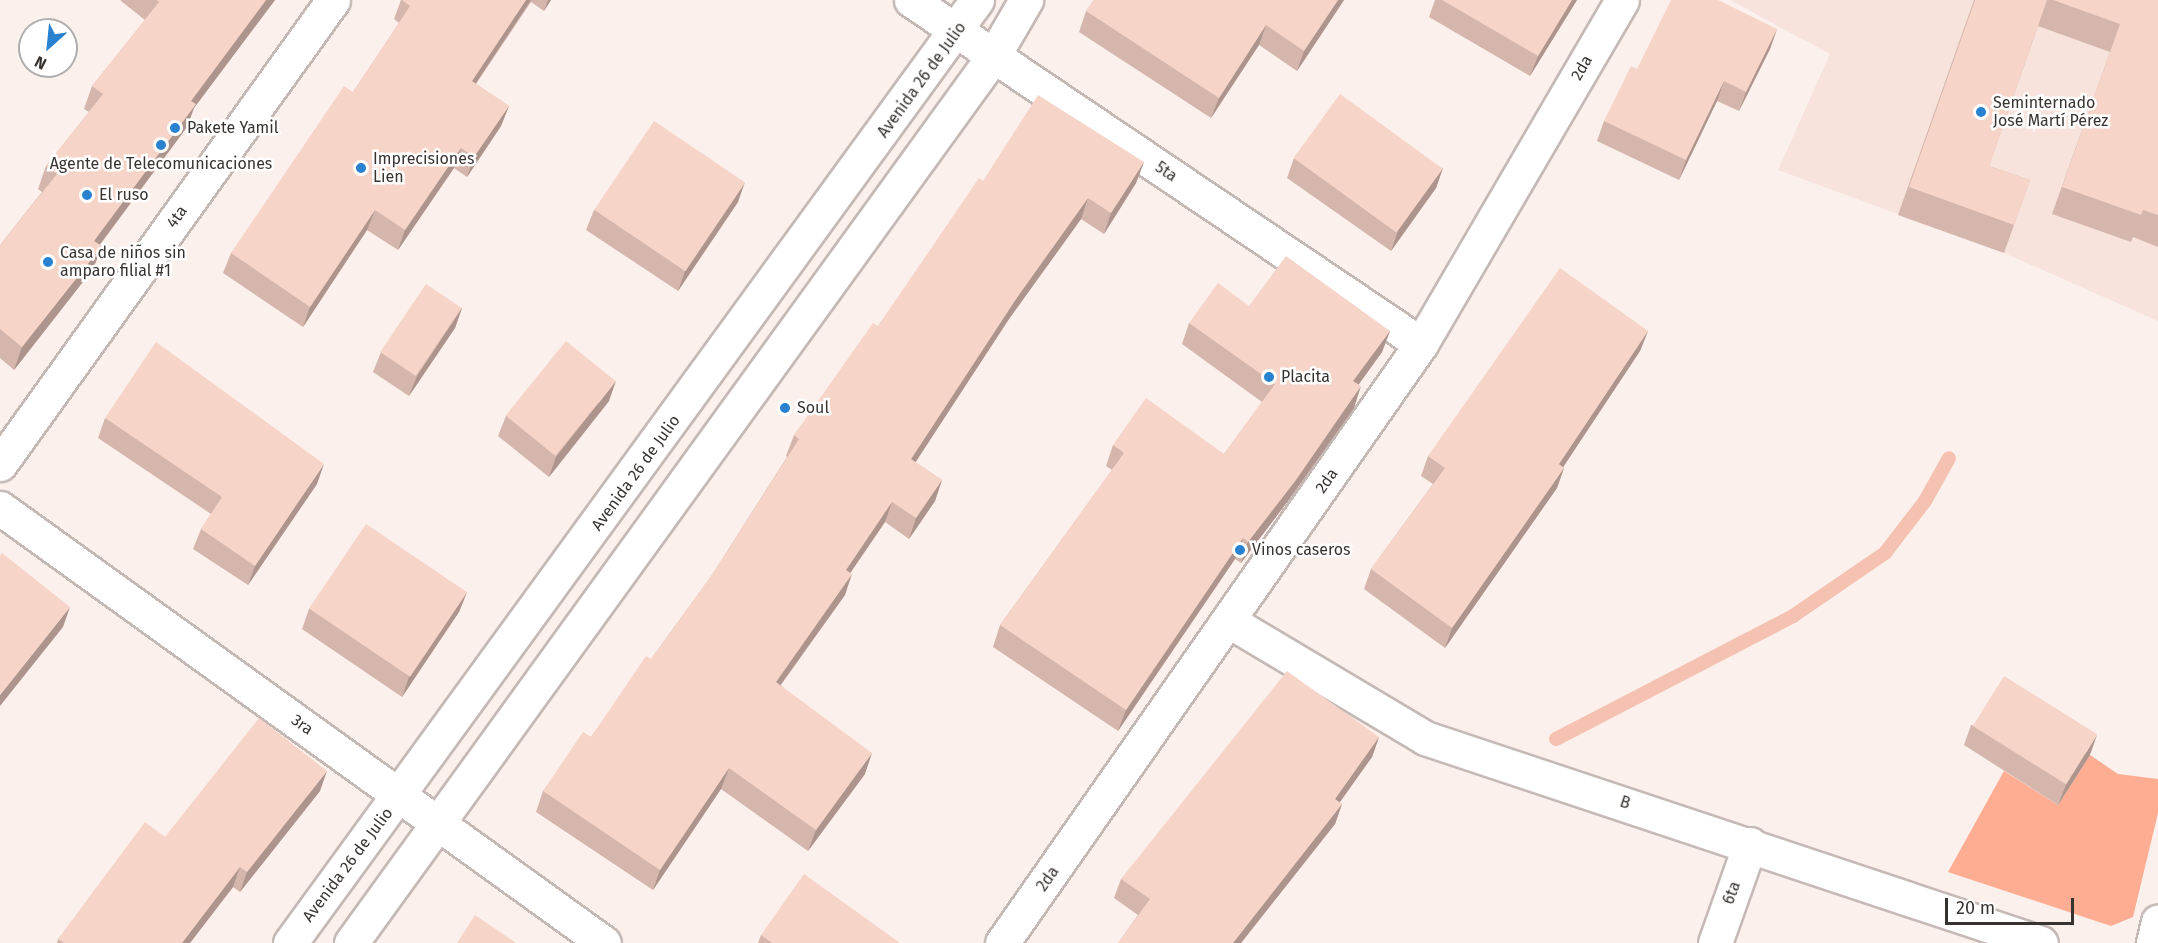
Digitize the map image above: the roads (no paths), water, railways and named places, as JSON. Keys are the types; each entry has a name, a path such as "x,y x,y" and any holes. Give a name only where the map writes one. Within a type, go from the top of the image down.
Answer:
{"street":[{"name":"4ta","path":"0,464 333,0"},
{"name":"5ta","path":"911,0 1421,344"},
{"name":"Avenida 26 de Julio","path":"290,943 959,32 977,0"},
{"path":"351,943 440,825 994,55 1026,0"},
{"name":"2da","path":"1002,943 1421,344 1622,0"},
{"name":"3ra","path":"0,508 604,943"},
{"name":"B","path":"1229,621 1425,738 1750,844 2041,943"},
{"name":"6ta","path":"1715,943 1750,844"},
{"path":"2153,943 2158,922"}],"waterway":[{"path":"1556,739 1793,616 1885,553 1925,501 1949,458"}],"place":[{"name":"Seminternado José Martí Pérez","path":"1981,112"},
{"name":"Pakete Yamil","path":"175,128"},
{"name":"Agente de Telecomunicaciones","path":"161,145"},
{"name":"Imprecisiones Lien","path":"361,168"},
{"name":"El ruso","path":"87,195"},
{"name":"Casa de niños sin amparo filial #1","path":"48,262"},
{"name":"Placita","path":"1269,377"},
{"name":"Soul","path":"785,408"},
{"name":"Vinos caseros","path":"1240,550"}]}
